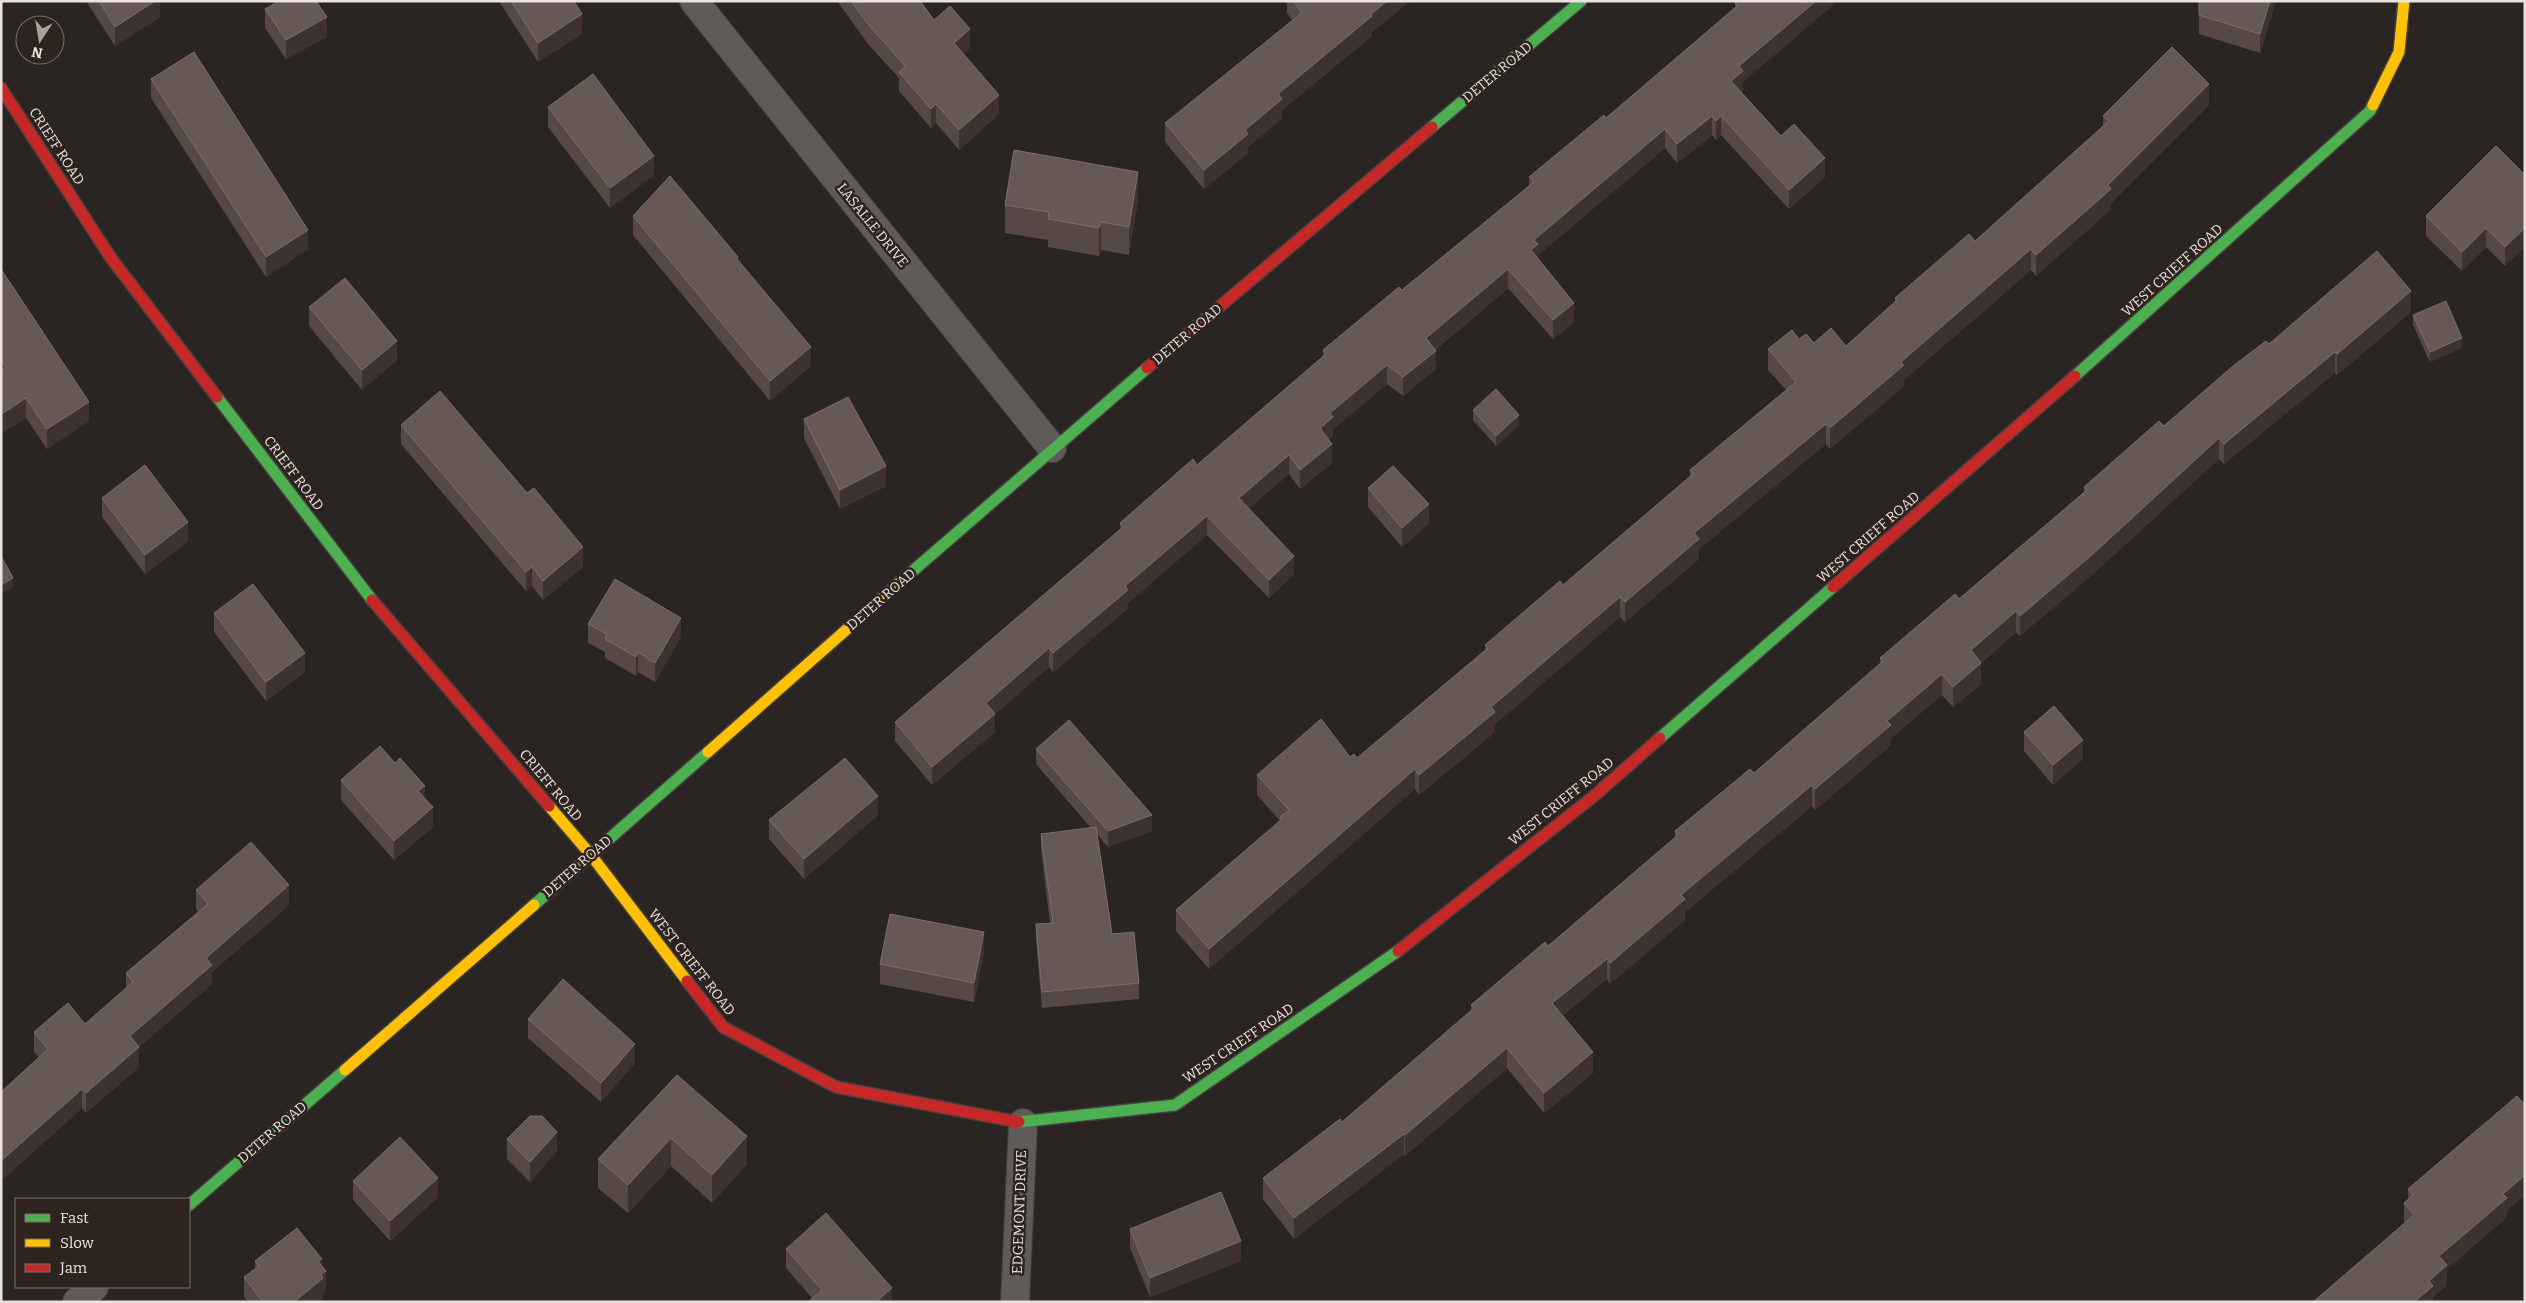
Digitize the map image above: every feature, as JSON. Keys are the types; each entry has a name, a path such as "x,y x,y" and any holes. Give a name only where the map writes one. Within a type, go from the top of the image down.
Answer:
{"street":[{"name":"LASALLE DRIVE","path":"694,1 1052,448"},
{"name":"DETER ROAD","path":"190,1204 591,855 1052,448 1581,1"},
{"name":"WEST CRIEFF ROAD","path":"591,855 723,1027 836,1087 1023,1122 1175,1106 1389,958 1594,796 2143,317 2370,111 2399,52 2404,1"},
{"name":"CRIEFF ROAD","path":"1,88 111,258 360,585 591,855"},
{"name":"EDGEMONT DRIVE","path":"1015,1302 1023,1122"},
{"path":"77,1302 93,1288"}],"building":[{"path":"99,1 155,1 115,27"},
{"path":"279,1 316,1 327,17 286,40 265,9"},
{"path":"511,1 574,1 582,14 538,43"},
{"path":"851,1 920,1 934,20 950,6 970,29 954,43 999,95 959,130 936,104 931,109 899,72 905,66 868,24"},
{"path":"1293,1 1387,1 1371,14 1372,16 1278,94 1282,99 1245,130 1248,134 1204,170 1165,123 1302,13"},
{"path":"1737,1 1816,1 1739,66 1743,71 1731,81 1781,136 1794,124 1825,158 1789,190 1721,116 1716,121 1712,116 1677,144 1665,129 1534,240 1538,244 1531,250 1574,303 1553,320 1508,269 1426,338 1436,351 1403,377 1387,365 1330,413 1333,417 1320,428 1332,444 1300,470 1289,455 1239,498 1294,556 1269,580 1207,516 1125,586 1128,590 1053,653 1049,648 986,703 995,714 932,767 895,722 1123,527 1120,523 1193,459 1197,465 1326,354 1323,350 1399,287 1402,290 1534,182 1529,177 1604,115 1606,118 1737,6 1735,3"},
{"path":"2199,1 2270,1 2260,34 2199,15"},
{"path":"2172,47 2209,84 2108,185 2111,189 2036,255 2031,249 1901,362 1904,365 1830,428 1826,424 1694,533 1699,539 1625,602 1620,597 1491,707 1495,712 1419,775 1415,769 1209,949 1176,910 1282,819 1280,817 1289,810 1257,775 1321,719 1350,757 1354,754 1357,758 1488,648 1485,645 1560,581 1563,585 1693,474 1690,470 1796,382 1768,349 1792,330 1799,339 1806,334 1814,343 1831,328 1846,346 1897,300 1895,298 1969,234 1975,241 2109,121 2103,116"},
{"path":"194,52 308,230 266,257 151,79"},
{"path":"593,74 654,156 610,188 548,107"},
{"path":"2496,146 2525,175 2525,228 2505,247 2486,228 2462,252 2426,216"},
{"path":"1014,150 1138,172 1129,227 1101,222 1099,228 1048,219 1049,212 1005,205"},
{"path":"670,176 811,347 770,381 633,216"},
{"path":"2377,251 2411,291 2337,354 2335,352 2224,444 2219,438 2094,553 2020,616 2016,611 1971,650 1981,663 1953,687 1942,674 1887,721 1891,725 1815,789 1812,785 1681,895 1685,899 1610,963 1607,959 1552,1003 1593,1052 1544,1093 1507,1048 1405,1135 1294,1218 1263,1178 1340,1119 1342,1122 1474,1008 1471,1005 1545,942 1548,946 1678,835 1675,831 1750,769 1754,773 1883,661 1880,658 1955,594 1959,599 2087,490 2084,487 2159,421 2164,426 2233,366 2266,341 2269,344"},
{"path":"1,269 89,402 47,429 26,398 1,413 1,371 6,367 1,361"},
{"path":"345,278 397,341 362,370 309,307"},
{"path":"2446,301 2462,338 2430,352 2413,315"},
{"path":"1496,389 1519,415 1496,436 1473,410"},
{"path":"440,391 527,493 534,488 583,547 543,581 532,567 526,572 401,425"},
{"path":"848,397 886,466 840,490 804,419"},
{"path":"145,465 188,522 145,555 102,498"},
{"path":"1393,466 1429,504 1402,528 1368,488"},
{"path":"1,556 13,578 1,585"},
{"path":"615,579 681,618 655,663 638,652 636,657 605,639 607,634 588,624"},
{"path":"253,584 305,653 266,682 214,613"},
{"path":"2054,706 2083,740 2053,765 2024,732"},
{"path":"1069,720 1152,815 1108,831 1036,749"},
{"path":"380,746 395,763 400,758 425,786 418,791 433,807 394,841 341,780"},
{"path":"845,758 878,796 804,859 769,820"},
{"path":"1096,827 1112,934 1134,932 1139,983 1042,992 1036,924 1053,923 1041,834"},
{"path":"251,842 289,885 206,958 212,965 130,1036 139,1047 86,1093 82,1089 1,1161 1,1092 48,1049 34,1032 68,1003 85,1024 133,982 126,973 208,904 196,890"},
{"path":"890,914 984,932 974,983 880,964"},
{"path":"563,979 635,1044 601,1083 528,1019"},
{"path":"677,1075 747,1136 712,1175 671,1138 628,1185 598,1159"},
{"path":"2517,1096 2525,1105 2525,1175 2503,1194 2507,1198 2439,1256 2447,1265 2429,1281 2433,1286 2414,1302 2313,1302 2414,1215 2404,1203 2413,1195 2408,1189"},
{"path":"530,1116 542,1116 557,1132 530,1162 507,1139"},
{"path":"400,1137 438,1178 390,1221 353,1181"},
{"path":"1221,1192 1241,1241 1150,1278 1130,1229"},
{"path":"826,1213 892,1288 876,1302 808,1302 822,1290 786,1249"},
{"path":"297,1228 322,1259 318,1261 326,1271 321,1275 323,1278 294,1302 263,1302 244,1277 259,1266 255,1261"}],"traffic: fast":[{"path":"1432,127 1581,1"},
{"path":"2075,376 2370,111 2373,105"},
{"path":"907,576 1147,368"},
{"path":"217,397 372,600"},
{"path":"1660,738 1833,587"},
{"path":"534,905 708,752"},
{"path":"1019,1122 1175,1105 1398,951"},
{"path":"190,1204 345,1070"}],"traffic: slow":[{"path":"2373,105 2399,52 2404,1"},
{"path":"708,752 907,576"},
{"path":"549,806 591,855 687,981"},
{"path":"345,1070 534,905"}],"traffic: jam":[{"path":"1,88 111,258 217,397"},
{"path":"1147,368 1432,127"},
{"path":"1833,587 2075,376"},
{"path":"372,600 549,806"},
{"path":"1398,951 1594,796 1660,738"},
{"path":"687,981 723,1027 836,1087 1019,1122"}]}
